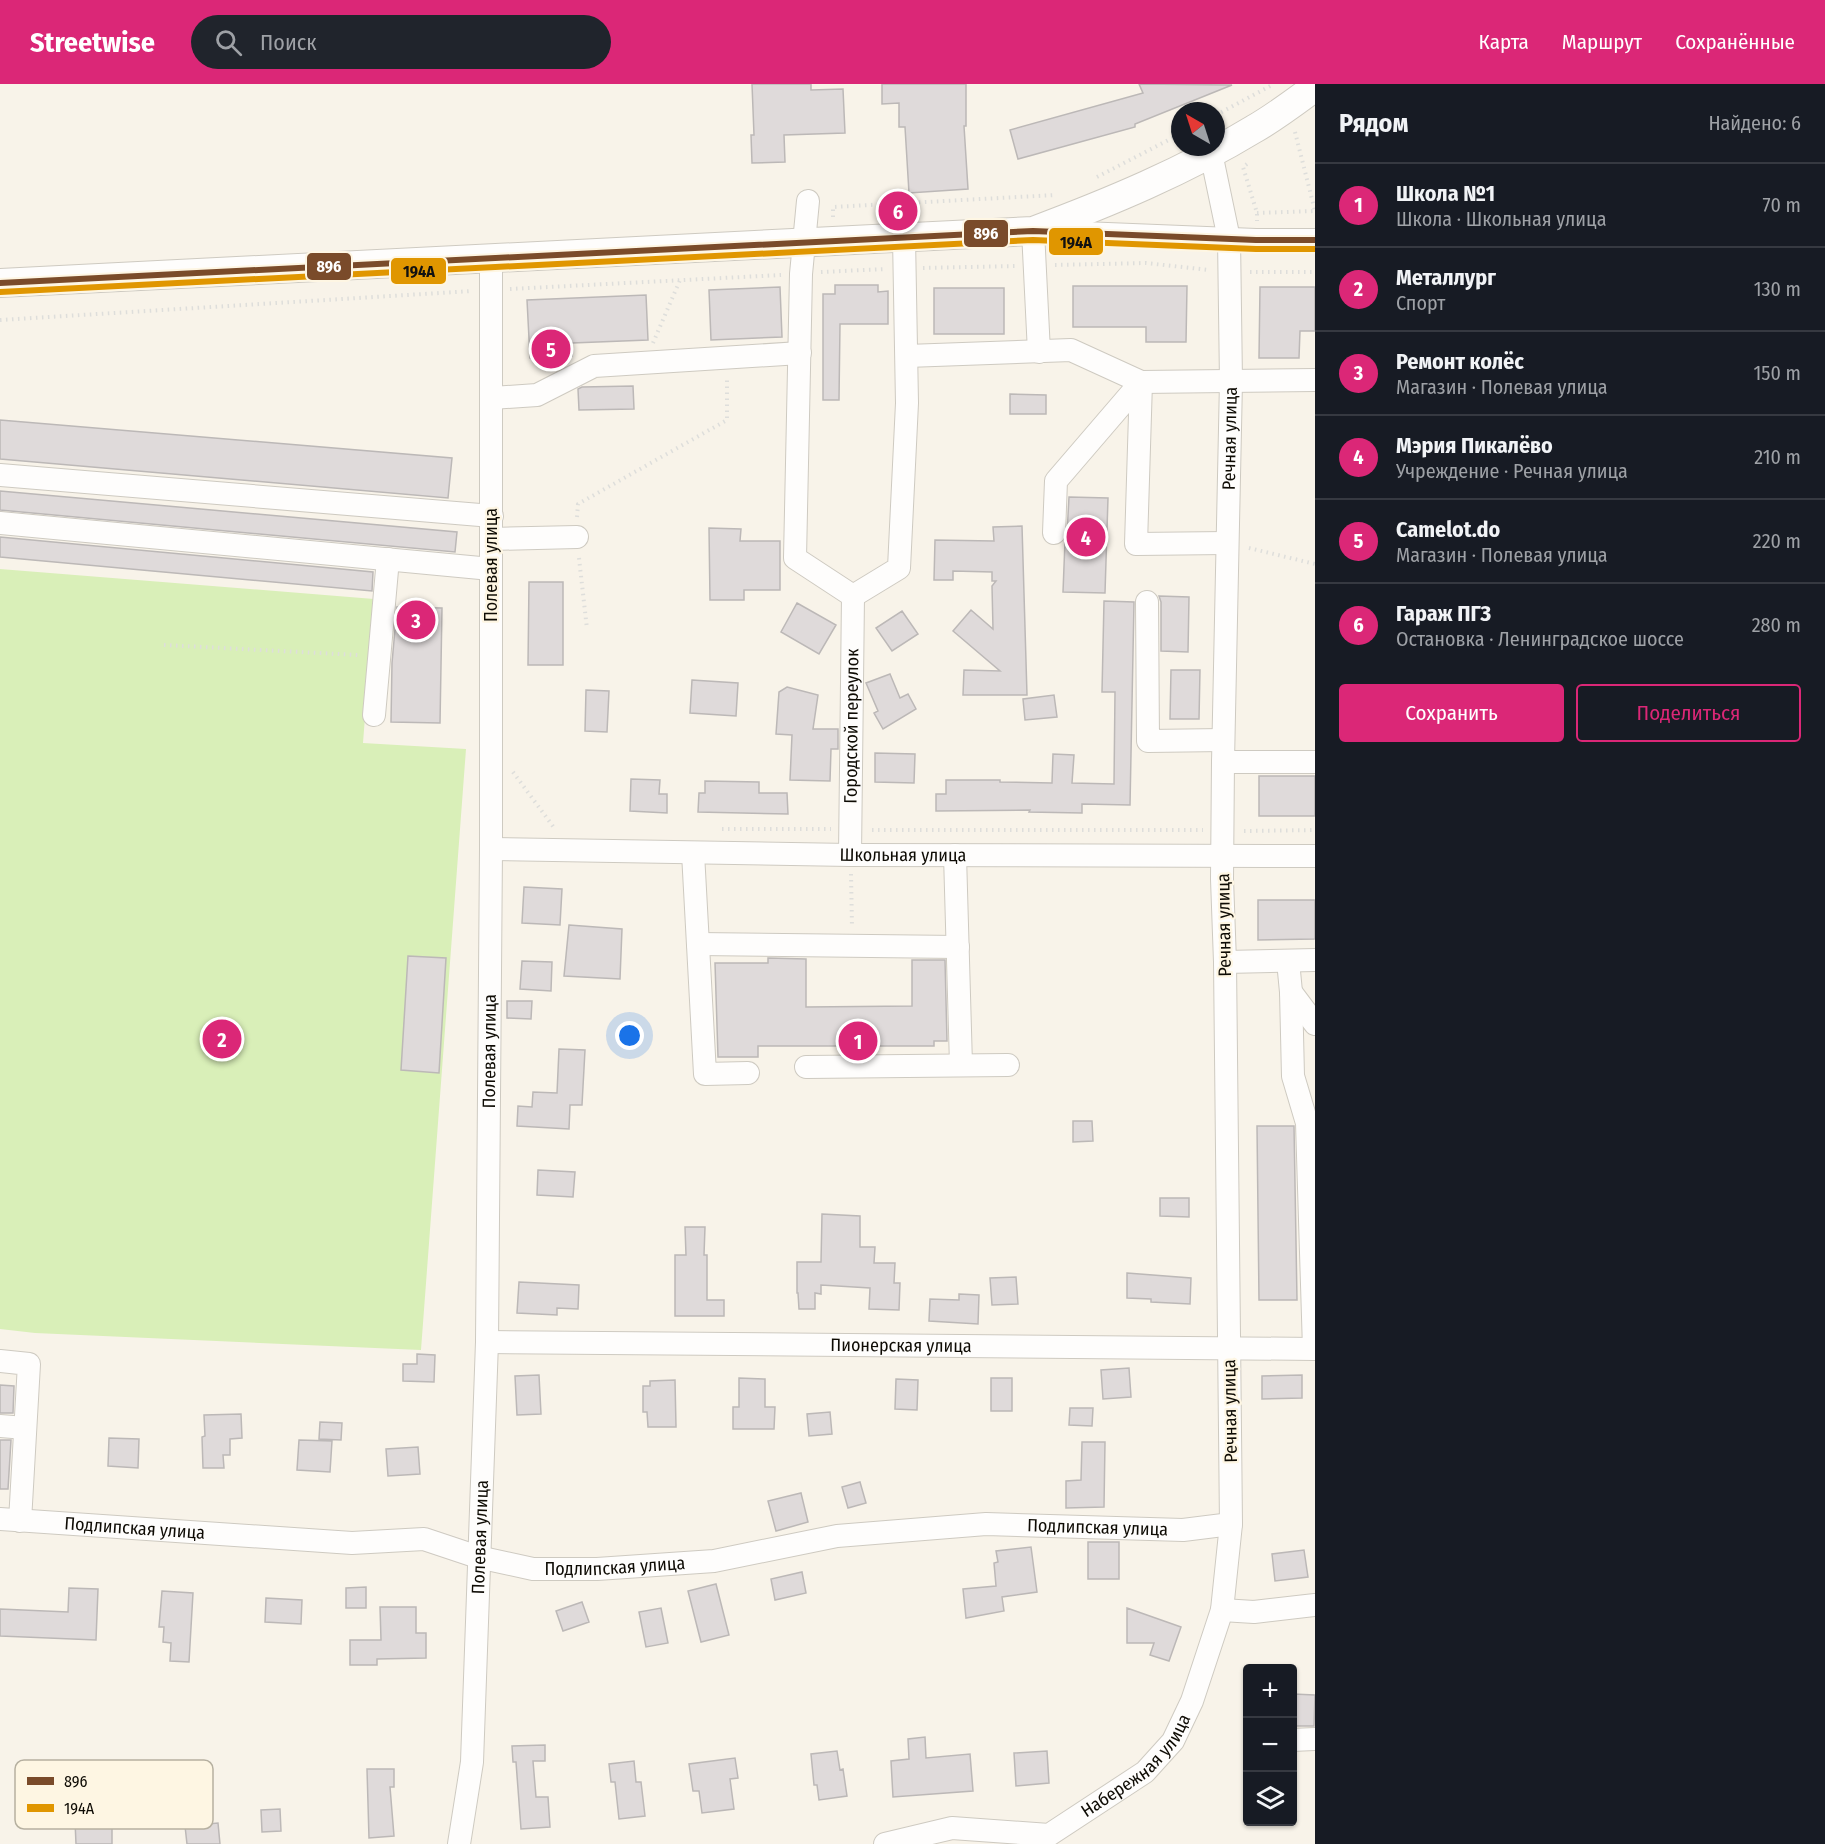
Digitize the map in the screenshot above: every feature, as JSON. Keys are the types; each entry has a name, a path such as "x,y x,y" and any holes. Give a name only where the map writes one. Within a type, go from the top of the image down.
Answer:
{"main road":[{"path":"1225,145 1255,129 1315,87"},
{"path":"0,283 1033,231 1078,214 1204,156"}],"street":[{"name":"Речная улица","path":"1211,156 1230,239 1231,381 1226,543 1223,855 1232,1524 1222,1610"},
{"path":"808,201 801,274 795,558 853,597 899,568 908,403 904,238"},
{"path":"1039,352 1033,231 1315,240"},
{"name":"Полевая улица","path":"459,1844 472,1762 487,1342 491,849 491,258"},
{"path":"907,356 1071,350 1141,382 1315,380"},
{"path":"492,398 537,395 594,366 800,353"},
{"path":"1054,533 1056,481 1141,382"},
{"path":"1141,382 1136,544 1226,543"},
{"path":"0,475 492,516"},
{"path":"0,523 491,569"},
{"path":"492,539 577,537"},
{"path":"374,715 388,559"},
{"name":"Городской переулок","path":"850,855 853,597"},
{"path":"1147,602 1148,741 1315,762"},
{"name":"Школьная улица","path":"491,849 850,855 1315,856"},
{"path":"693,853 705,1074 748,1073"},
{"path":"955,855 961,1065"},
{"path":"698,944 958,947"},
{"path":"1225,962 1315,960"},
{"path":"1288,961 1293,1076 1307,1123 1314,1349"},
{"path":"1291,992 1315,1024"},
{"path":"806,1067 1008,1065"},
{"name":"Пионерская улица","path":"487,1342 1314,1349"},
{"path":"0,1361 28,1364 25,1428 10,1520"},
{"path":"0,1426 25,1428"},
{"name":"Подлипская улица","path":"10,1520 352,1543 424,1539 478,1557 533,1569 597,1569 714,1561 837,1536 986,1524 1183,1530 1232,1524"},
{"path":"1222,1610 1254,1612 1315,1605"},
{"name":"Набережная улица","path":"885,1844 952,1828 1005,1838 1049,1835 1145,1772 1173,1741 1187,1711 1222,1610"},
{"path":"1297,1740 1315,1739"}],"path":[{"path":"1225,110 1275,84"},
{"path":"1251,161 1243,166 1257,213 1315,211 1295,132 1287,138"},
{"path":"1092,180 1171,139"},
{"path":"833,207 1063,195"},
{"path":"0,320 905,268 1146,263 1230,272 1315,272"},
{"path":"645,363 680,280"},
{"path":"587,629 577,537 578,504 727,420 727,358"},
{"path":"1226,543 1315,564"},
{"path":"164,645 379,656"},
{"path":"513,771 555,829"},
{"path":"721,829 1315,830"},
{"path":"850,855 853,945"}],"green space":[{"path":"0,569 374,599 363,743 466,749 421,1350 35,1333 0,1329"}],"building":[{"path":"752,84 811,84 811,90 843,89 845,133 784,135 785,162 752,163 751,135 754,135"},
{"path":"882,84 966,84 966,126 964,126 968,189 909,193 905,127 899,127 899,103 882,104"},
{"path":"1139,84 1232,85 1190,102 1171,102 1171,110 1135,124 1135,127 1018,159 1010,130 1143,93"},
{"path":"835,285 878,285 878,292 888,291 888,324 840,324 839,400 823,400 823,294 835,294"},
{"path":"1073,286 1187,286 1186,342 1146,342 1146,327 1073,327"},
{"path":"780,287 782,337 711,340 709,290"},
{"path":"1260,287 1315,287 1315,331 1300,331 1299,358 1259,358"},
{"path":"934,288 1004,288 1004,334 934,334"},
{"path":"646,295 648,340 572,343 572,356 530,358 527,300"},
{"path":"633,386 634,409 579,410 578,389 582,387"},
{"path":"1010,394 1046,395 1046,414 1010,414"},
{"path":"0,420 452,458 448,498 0,459"},
{"path":"0,491 457,532 455,552 0,510"},
{"path":"1069,497 1108,498 1105,593 1063,592"},
{"path":"1022,526 1027,695 963,695 964,670 1000,671 953,631 971,610 993,629 992,586 996,581 992,581 992,572 953,571 953,580 934,580 935,540 994,541 993,527"},
{"path":"709,528 741,529 740,541 780,541 780,590 744,590 744,600 710,600"},
{"path":"0,537 373,572 372,591 0,557"},
{"path":"529,582 563,582 563,665 528,665"},
{"path":"1159,596 1189,597 1188,652 1161,651"},
{"path":"1104,601 1134,602 1130,805 1082,804 1082,813 1029,812 1030,810 936,811 936,794 946,794 946,780 1052,783 1053,754 1074,755 1072,783 1114,784 1115,692 1102,692"},
{"path":"797,603 836,625 819,654 781,632"},
{"path":"397,607 442,608 440,723 391,722 392,663"},
{"path":"902,611 918,634 892,651 876,628"},
{"path":"1171,670 1200,670 1199,719 1170,719"},
{"path":"890,674 900,698 908,694 916,709 883,729 874,713 878,711 866,683"},
{"path":"692,680 738,683 736,716 690,713"},
{"path":"787,687 818,695 813,729 838,729 838,749 831,749 830,781 790,780 792,735 776,734 779,692"},
{"path":"586,690 609,691 607,732 585,731"},
{"path":"1054,695 1057,717 1025,720 1023,699"},
{"path":"875,753 915,754 914,783 875,782"},
{"path":"1259,776 1315,776 1315,816 1259,816"},
{"path":"631,779 660,780 659,794 667,794 667,813 630,811"},
{"path":"705,781 759,782 759,793 787,793 788,814 698,812 699,793 705,793"},
{"path":"524,887 562,889 560,925 522,923"},
{"path":"1258,900 1315,900 1315,939 1258,940"},
{"path":"569,925 622,929 620,979 564,976"},
{"path":"408,956 446,958 439,1073 401,1070"},
{"path":"768,958 806,959 806,1007 912,1006 912,960 945,960 947,1041 934,1041 934,1046 758,1046 758,1057 718,1057 715,963 768,963"},
{"path":"522,961 552,962 551,991 520,989"},
{"path":"507,1001 532,1001 531,1019 507,1018"},
{"path":"559,1049 585,1050 582,1105 570,1105 569,1129 517,1126 518,1106 532,1107 533,1092 557,1093"},
{"path":"1073,1121 1092,1121 1093,1141 1073,1142"},
{"path":"1257,1126 1294,1126 1297,1300 1259,1300"},
{"path":"538,1170 575,1172 573,1197 537,1195"},
{"path":"1160,1198 1189,1198 1189,1217 1160,1216"},
{"path":"822,1214 860,1216 860,1247 875,1247 874,1263 895,1263 894,1283 900,1283 899,1310 869,1309 870,1288 821,1285 821,1294 815,1293 815,1309 799,1309 797,1262 821,1262"},
{"path":"685,1227 705,1227 707,1300 724,1300 724,1316 675,1316 675,1255 686,1255"},
{"path":"1127,1273 1191,1278 1190,1304 1127,1298"},
{"path":"1016,1277 1018,1304 992,1305 990,1278"},
{"path":"519,1282 579,1285 578,1309 557,1308 557,1315 517,1313"},
{"path":"959,1294 979,1295 978,1324 929,1321 930,1299 959,1300"},
{"path":"417,1354 435,1355 434,1382 403,1381 403,1364 417,1364"},
{"path":"1129,1368 1131,1397 1103,1399 1101,1370"},
{"path":"539,1375 541,1414 517,1415 515,1376"},
{"path":"1302,1375 1302,1398 1262,1399 1262,1376"},
{"path":"739,1378 765,1379 765,1407 775,1407 774,1429 733,1429 733,1407 739,1407"},
{"path":"991,1378 1012,1378 1012,1411 991,1411"},
{"path":"896,1379 918,1380 917,1410 895,1409"},
{"path":"675,1380 676,1427 648,1427 647,1412 643,1412 643,1386 650,1386 650,1381"},
{"path":"0,1385 14,1386 13,1413 0,1413"},
{"path":"1070,1408 1093,1408 1092,1426 1069,1425"},
{"path":"830,1412 832,1434 809,1436 807,1414"},
{"path":"241,1414 242,1438 230,1439 230,1455 223,1455 224,1468 203,1468 204,1415"},
{"path":"320,1422 342,1423 341,1440 319,1439"},
{"path":"109,1438 139,1439 138,1468 108,1466"},
{"path":"0,1440 11,1440 8,1489 0,1489"},
{"path":"299,1440 332,1441 330,1472 297,1470"},
{"path":"1082,1442 1105,1442 1104,1507 1066,1508 1066,1481 1081,1480"},
{"path":"418,1447 420,1474 388,1476 386,1449"},
{"path":"860,1482 866,1503 848,1508 842,1487"},
{"path":"801,1493 808,1522 776,1531 768,1501"},
{"path":"1088,1542 1119,1542 1119,1579 1088,1579"},
{"path":"1031,1547 1037,1592 1002,1597 1004,1611 966,1618 963,1589 996,1586 994,1563 998,1562 996,1551"},
{"path":"1304,1550 1308,1577 1275,1581 1272,1554"},
{"path":"802,1572 806,1593 775,1600 771,1579"},
{"path":"716,1584 729,1635 701,1642 688,1591"},
{"path":"366,1587 366,1608 346,1608 346,1588"},
{"path":"69,1588 98,1589 96,1640 0,1636 0,1609 68,1612"},
{"path":"162,1591 193,1593 189,1662 170,1661 171,1643 163,1642 164,1627 159,1627"},
{"path":"266,1598 302,1600 301,1624 265,1622"},
{"path":"582,1602 589,1622 563,1631 556,1611"},
{"path":"380,1607 416,1607 416,1633 426,1633 426,1658 377,1659 377,1665 350,1665 350,1640 381,1640"},
{"path":"661,1608 668,1643 646,1647 639,1612"},
{"path":"1127,1608 1181,1627 1169,1661 1150,1655 1154,1643 1127,1643"},
{"path":"1297,1694 1315,1695 1314,1726 1297,1726"},
{"path":"925,1737 926,1758 970,1754 973,1791 893,1797 891,1761 909,1759 908,1739"},
{"path":"545,1745 545,1761 533,1761 536,1797 548,1797 550,1827 521,1829 516,1762 513,1762 512,1746"},
{"path":"837,1751 840,1770 843,1769 847,1796 819,1800 817,1785 814,1785 811,1754"},
{"path":"1047,1751 1049,1783 1016,1786 1014,1753"},
{"path":"735,1758 738,1778 730,1779 734,1809 702,1813 699,1791 693,1791 689,1764"},
{"path":"634,1761 636,1782 641,1782 645,1816 619,1819 615,1782 611,1782 609,1764"},
{"path":"367,1769 394,1769 394,1787 390,1787 394,1836 369,1838"},
{"path":"280,1809 281,1831 262,1832 261,1810"},
{"path":"213,1823 218,1823 220,1844 187,1844 185,1829 213,1829"},
{"path":"75,1829 112,1829 112,1844 76,1844"}],"transit line":[{"name":"896","path":"0,283 1033,231 1256,240 1315,240"},
{"name":"194А","path":"0,292 1033,240 1256,249 1315,249"}],"place":[{"name":"Гараж ПГЗ","path":"898,211"},
{"name":"Camelot.do","path":"551,349"},
{"name":"Мэрия Пикалёво","path":"1086,537"},
{"name":"Ремонт колёс","path":"416,620"},
{"name":"Металлург","path":"222,1039"},
{"name":"Школа №1","path":"858,1041"}]}
